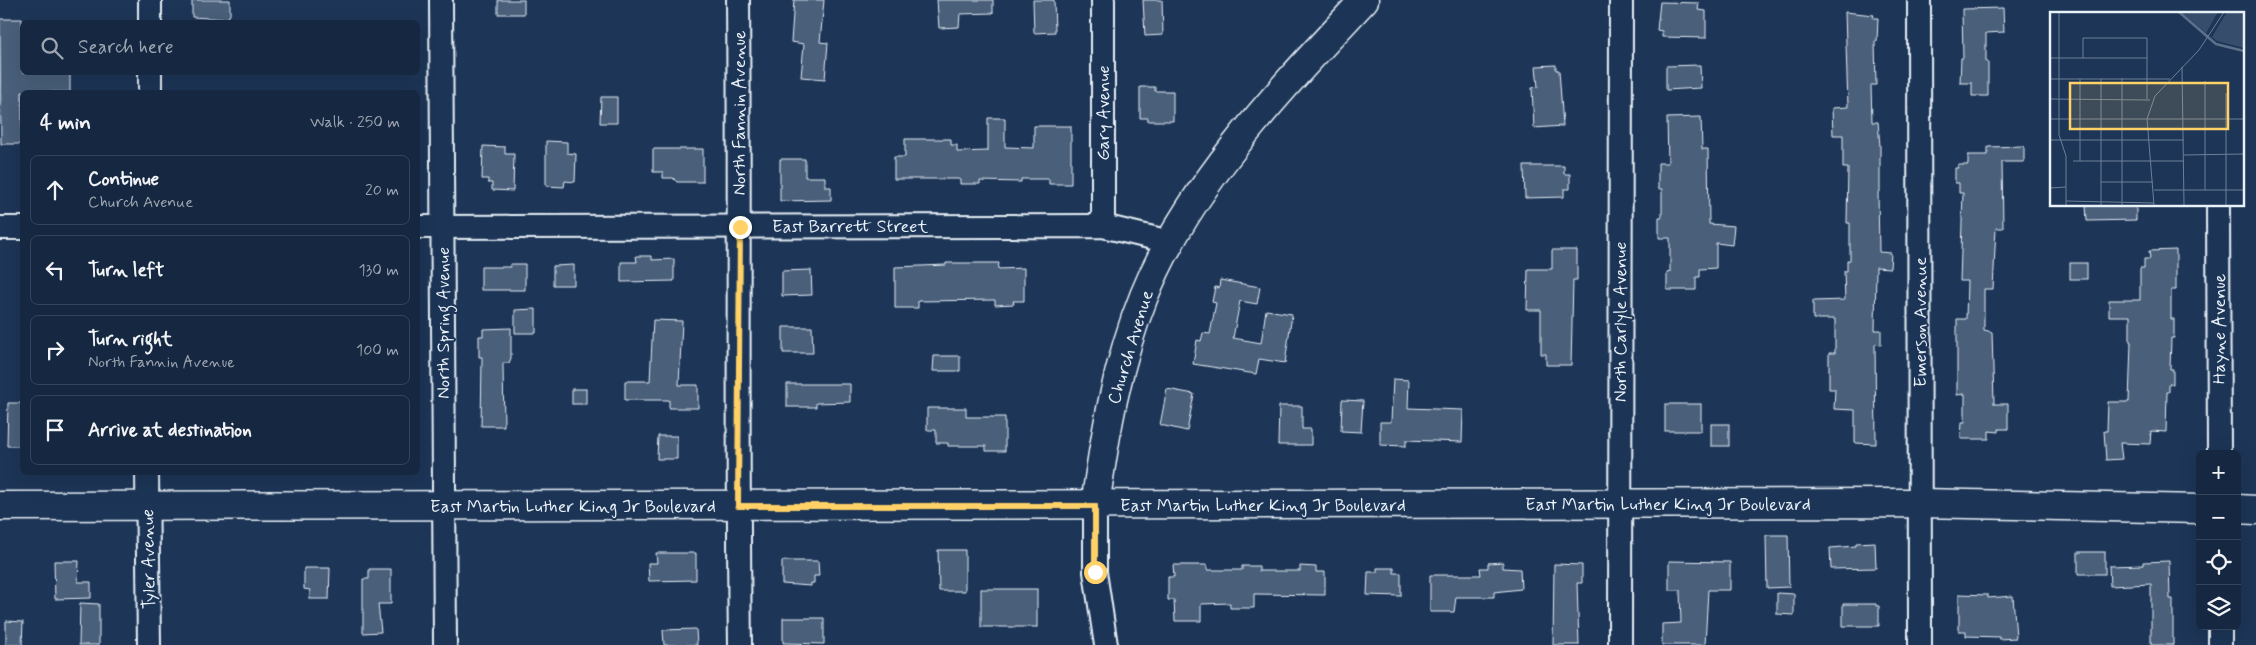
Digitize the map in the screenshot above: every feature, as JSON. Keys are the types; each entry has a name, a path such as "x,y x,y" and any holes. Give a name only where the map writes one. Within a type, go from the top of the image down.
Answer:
{"main road":[{"name":"Church Avenue","path":"1095,506 1110,410 1120,370 1144,295 1170,242 1210,180 1241,140 1311,56 1364,0"},
{"name":"East Martin Luther King Jr Boulevard","path":"0,506 1095,506 1920,503 2196,508"},
{"path":"2241,509 2256,510"}],"street":[{"path":"150,0 150,20"},
{"name":"North Spring Avenue","path":"442,0 445,645"},
{"name":"North Fannin Avenue","path":"738,0 740,227 738,506 740,645"},
{"name":"Gary Avenue","path":"1103,0 1103,226"},
{"name":"North Carlyle Avenue","path":"1620,645 1621,0"},
{"name":"Emerson Avenue","path":"1919,0 1920,645"},
{"path":"150,75 150,90"},
{"name":"Hayne Avenue","path":"2218,206 2219,450"},
{"name":"East Barrett Street","path":"420,227 1103,226 1170,242"},
{"path":"0,228 20,228"},
{"name":"Tyler Avenue","path":"147,475 149,645"},
{"name":"Church Avenue","path":"1095,506 1095,572 1106,645"},
{"path":"2220,630 2220,645"}],"building":[{"path":"192,0 230,0 230,15 226,19 192,17"},
{"path":"498,0 524,0 524,14 498,14"},
{"path":"794,0 824,0 820,42 828,43 825,79 801,77 804,44 791,42"},
{"path":"937,0 993,0 993,13 960,14 959,27 939,28"},
{"path":"1033,0 1054,0 1055,32 1034,33"},
{"path":"1143,0 1162,0 1163,35 1145,36"},
{"path":"1660,2 1699,3 1698,10 1706,11 1706,38 1662,37 1662,31 1657,30"},
{"path":"2003,8 2004,32 1986,33 1988,96 1972,96 1972,83 1960,83 1961,58 1963,58 1962,9"},
{"path":"1845,12 1874,15 1873,18 1878,18 1877,41 1875,41 1876,85 1871,85 1872,122 1878,122 1880,146 1880,192 1878,192 1879,252 1891,253 1890,268 1876,267 1875,330 1881,330 1881,345 1875,344 1876,444 1855,443 1855,410 1834,409 1835,389 1829,389 1829,353 1835,353 1835,319 1813,319 1813,301 1845,300 1844,271 1847,271 1847,261 1850,260 1850,223 1847,223 1848,168 1843,168 1843,135 1833,135 1832,108 1848,107"},
{"path":"0,19 22,19 20,20 20,75 70,75 70,90 20,90 20,144 1,144"},
{"path":"1556,65 1556,70 1559,70 1563,126 1534,128 1532,88 1538,87 1536,66"},
{"path":"1700,65 1701,88 1666,90 1666,66"},
{"path":"1140,87 1155,87 1155,91 1173,91 1173,121 1148,121 1148,118 1140,118"},
{"path":"601,97 617,97 617,123 600,123"},
{"path":"1701,117 1702,149 1708,149 1709,224 1734,226 1732,245 1716,243 1716,268 1700,269 1700,277 1696,277 1696,290 1667,290 1667,273 1670,272 1670,238 1659,238 1659,217 1662,217 1662,189 1658,189 1658,163 1668,163 1667,118"},
{"path":"988,118 1005,118 1005,147 1034,148 1034,126 1071,126 1071,184 1049,184 1049,179 1021,179 1021,182 980,181 980,184 960,184 958,179 894,179 894,157 905,157 905,139 951,139 951,145 957,145 957,152 988,151"},
{"path":"546,141 567,142 567,153 576,154 575,182 565,181 564,187 546,186"},
{"path":"483,146 505,147 505,154 514,154 513,191 492,190 492,183 488,183 488,179 482,179"},
{"path":"2024,146 2024,162 2002,162 2003,228 1996,228 1993,289 1984,289 1984,330 1992,332 1994,404 2008,404 2008,429 1999,429 1999,432 1989,431 1989,439 1961,439 1962,422 1965,422 1965,394 1957,395 1957,319 1966,319 1967,281 1960,281 1963,193 1959,193 1959,183 1955,183 1955,168 1958,168 1958,165 1968,165 1968,155 1988,155 1988,147"},
{"path":"653,149 703,149 703,182 677,182 673,178 663,178 663,172 653,172"},
{"path":"780,159 805,159 805,177 825,177 825,187 831,187 831,200 780,201"},
{"path":"1524,166 1564,166 1564,174 1570,174 1570,189 1564,189 1564,197 1525,198"},
{"path":"2086,206 2136,206 2136,220 2087,221"},
{"path":"1552,250 1577,250 1577,280 1573,280 1571,365 1546,365 1546,354 1541,354 1541,310 1527,310 1528,269 1552,269"},
{"path":"2176,250 2176,290 2171,290 2171,319 2174,319 2174,338 2171,338 2170,369 2173,369 2173,384 2169,384 2169,392 2167,392 2166,432 2151,431 2150,444 2120,443 2122,459 2106,460 2104,431 2107,431 2108,402 2129,402 2131,342 2130,316 2109,316 2109,300 2140,300 2140,268 2144,268 2144,259 2150,259 2149,251"},
{"path":"636,256 652,256 652,260 674,259 674,281 621,282 621,262 637,262"},
{"path":"946,263 999,263 998,269 1024,268 1024,301 1013,301 1014,304 995,305 995,300 918,301 918,308 895,308 895,267 946,265"},
{"path":"2070,263 2087,263 2087,279 2070,279"},
{"path":"510,264 525,264 525,290 481,290 481,267 510,267"},
{"path":"574,265 574,285 553,285 553,266"},
{"path":"811,270 812,295 782,296 782,271"},
{"path":"1220,280 1260,287 1257,304 1240,301 1233,338 1261,343 1266,310 1292,314 1285,363 1259,359 1256,374 1193,364 1197,340 1201,341 1203,333 1210,334 1216,303 1212,302 1215,287 1219,288"},
{"path":"536,309 536,333 515,333 515,310"},
{"path":"653,320 682,321 679,385 698,385 698,408 669,408 669,400 625,400 625,381 650,381"},
{"path":"783,327 812,327 813,353 783,353"},
{"path":"511,328 511,358 509,363 503,363 504,426 481,426 482,357 479,357 479,336 483,336 483,329"},
{"path":"934,356 960,356 960,371 933,371"},
{"path":"1393,379 1409,380 1408,408 1463,410 1462,442 1406,440 1406,446 1380,445 1380,422 1391,422"},
{"path":"787,384 850,384 850,402 816,403 816,407 787,407"},
{"path":"572,389 586,389 586,404 572,404"},
{"path":"1167,389 1194,394 1187,431 1160,425"},
{"path":"1342,400 1363,401 1361,432 1341,431"},
{"path":"8,403 20,403 20,446 7,446"},
{"path":"1665,404 1701,404 1701,431 1665,431"},
{"path":"1279,406 1302,406 1302,429 1311,429 1311,445 1278,445"},
{"path":"927,408 966,408 966,417 1005,417 1005,451 986,451 986,446 948,446 948,443 936,443 936,430 927,430"},
{"path":"1711,424 1729,424 1729,446 1711,446"},
{"path":"658,436 677,436 677,459 657,459"},
{"path":"1766,535 1788,535 1789,587 1767,588"},
{"path":"1875,542 1876,568 1831,569 1830,548 1856,546 1856,543"},
{"path":"938,550 965,550 965,591 939,591"},
{"path":"2078,552 2105,552 2105,574 2078,574"},
{"path":"656,553 696,553 696,580 649,581 648,563 657,563"},
{"path":"54,561 79,561 78,582 91,582 91,598 55,599"},
{"path":"782,561 818,561 819,576 814,576 814,583 811,583 811,586 782,584"},
{"path":"1669,561 1730,562 1730,590 1708,590 1705,645 1662,645 1662,624 1681,623 1680,590 1669,590"},
{"path":"2169,561 2170,599 2173,599 2173,645 2151,645 2151,584 2110,586 2109,566 2143,565 2143,562"},
{"path":"1503,562 1503,568 1520,569 1521,589 1494,592 1494,597 1456,597 1454,612 1430,612 1430,575 1481,575 1480,568 1488,568 1488,563"},
{"path":"1554,564 1582,565 1582,583 1577,583 1579,645 1553,645"},
{"path":"1173,565 1207,565 1207,570 1242,570 1242,566 1259,566 1259,571 1300,571 1300,566 1316,567 1316,572 1325,572 1325,595 1254,594 1254,608 1230,608 1230,603 1201,604 1201,621 1175,621 1174,600 1168,600 1168,577 1174,577"},
{"path":"304,568 330,568 329,599 309,599 310,590 304,589"},
{"path":"1377,568 1394,568 1394,573 1401,573 1401,596 1367,595 1368,572 1377,572"},
{"path":"369,569 391,569 391,604 378,604 381,632 363,633 363,579 369,579"},
{"path":"981,589 1037,589 1037,627 981,627"},
{"path":"1777,593 1794,594 1794,615 1777,614"},
{"path":"1959,594 1988,595 1988,598 2013,596 2016,638 1999,639 1999,637 1966,636 1966,631 1959,631"},
{"path":"80,603 99,604 99,645 79,645"},
{"path":"1843,604 1876,604 1876,606 1879,606 1879,626 1843,626"},
{"path":"783,618 824,618 824,644 783,643"},
{"path":"6,621 23,622 22,645 6,645"},
{"path":"696,629 697,645 664,645 663,630"}],"route":[{"path":"740,227 738,506 1095,506 1095,572"}]}
